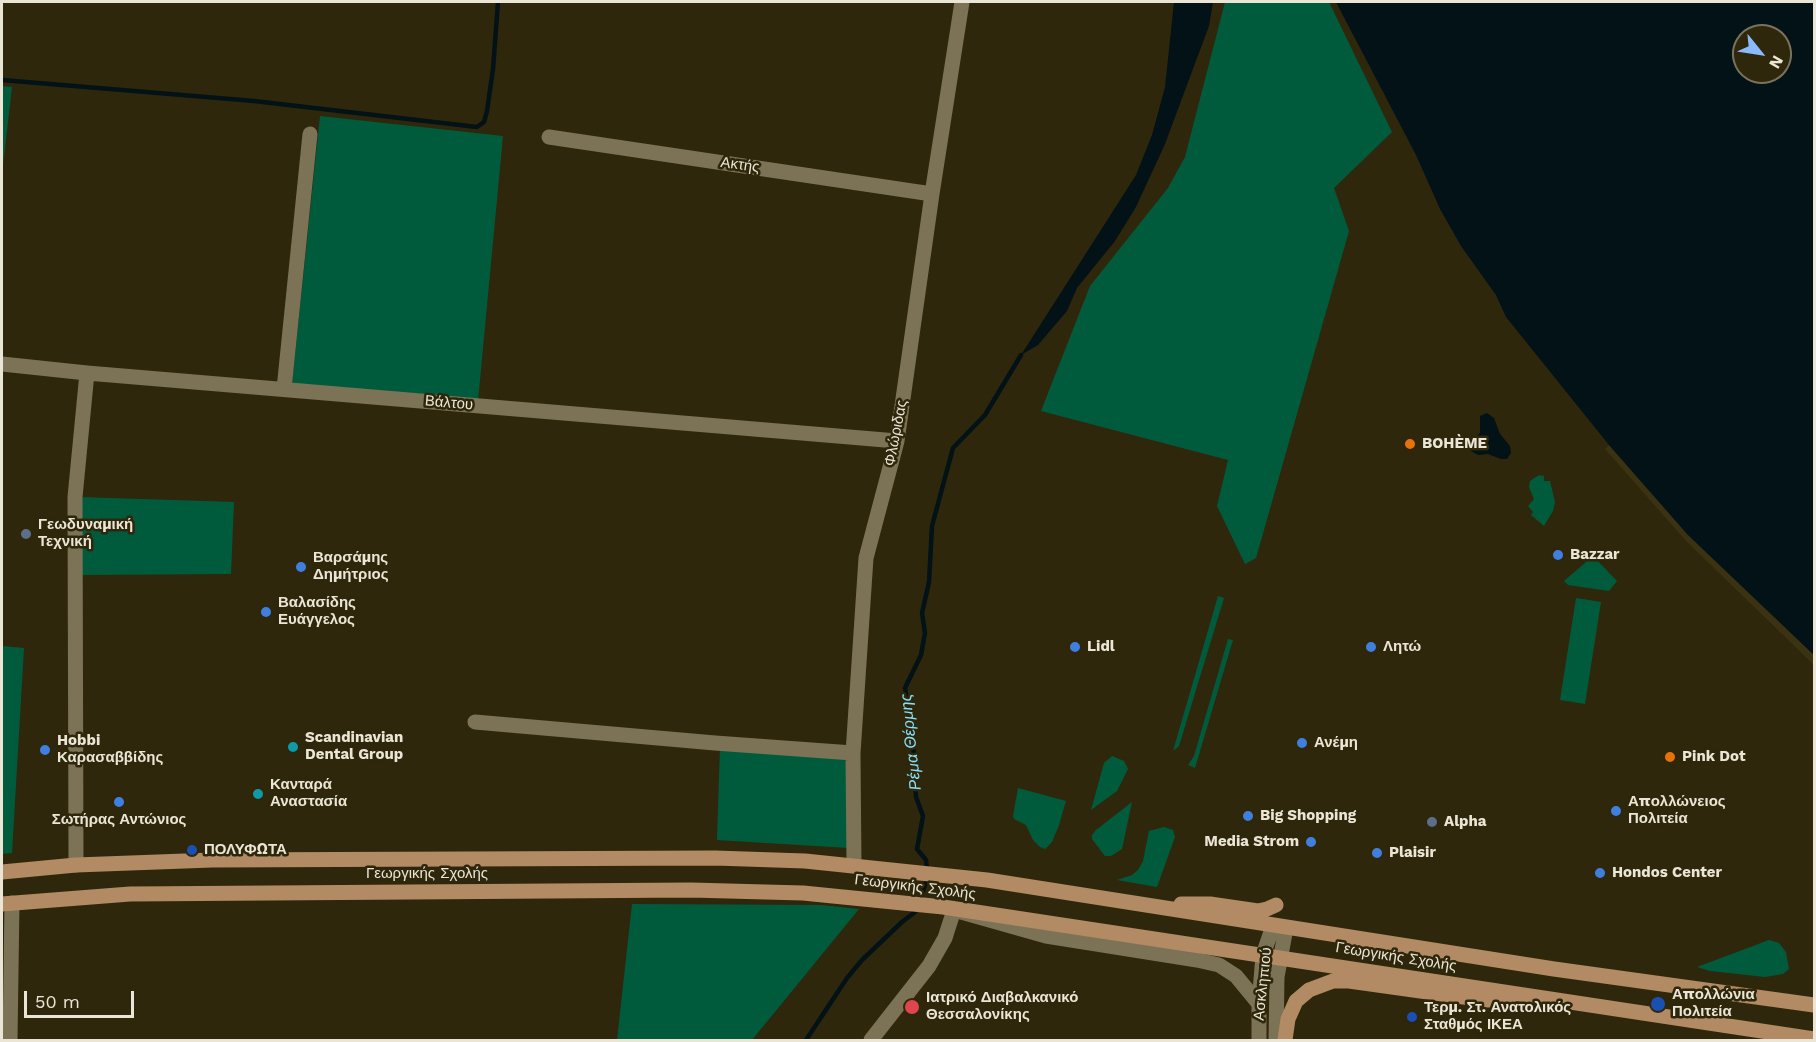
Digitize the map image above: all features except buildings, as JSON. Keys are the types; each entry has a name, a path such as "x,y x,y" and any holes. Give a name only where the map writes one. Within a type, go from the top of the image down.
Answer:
{"main road":[{"name":"Γεωργικής Σχολής","path":"2,872 76,865 212,860 780,859 953,875 1554,969 1815,1005"},
{"name":"Γεωργικής Σχολής","path":"7,904 130,894 692,890 803,893 874,899 1263,955 1282,951 1549,999 1815,1038"},
{"path":"1156,907 1210,904 1258,911 1276,905"},
{"path":"1286,1041 1288,1019 1296,1001 1309,990 1333,981 1349,981 1485,1000 1549,999"}],"street":[{"name":"Φλώριδας","path":"854,865 853,753 866,558 897,441 962,2"},
{"path":"284,389 310,134"},
{"name":"Ακτής","path":"549,137 932,194"},
{"name":"Βάλτου","path":"2,364 897,441"},
{"path":"76,865 75,497 87,373"},
{"path":"475,722 853,753"},
{"path":"7,904 10,1041"},
{"path":"871,1041 929,966 945,938 948,909 1046,936 1197,960 1219,966 1236,976 1259,1004"},
{"name":"Ασκληπιού","path":"1276,1041 1277,977 1282,951 1279,927"},
{"name":"Ασκληπιού","path":"1257,1037 1263,955 1279,927"},
{"path":"1282,951 1294,936 1312,932"}],"green space":[{"path":"1225,2 1329,2 1392,132 1334,188 1349,231 1256,558 1245,564 1217,506 1228,460 1041,411 1090,286 1168,188 1185,157"},
{"path":"2,86 12,87 2,174"},
{"path":"320,116 503,136 478,401 292,384"},
{"path":"1539,475 1544,476 1544,481 1550,481 1555,502 1553,511 1544,526 1531,515 1533,512 1528,506 1534,499 1529,487 1530,481"},
{"path":"79,497 234,502 231,574 79,575"},
{"path":"1593,556 1617,581 1609,591 1568,585 1564,581"},
{"path":"1218,596 1224,598 1179,746 1173,751"},
{"path":"1576,598 1601,602 1585,704 1560,700"},
{"path":"1228,639 1233,640 1195,768 1188,765 1194,756"},
{"path":"2,646 24,648 12,853 2,854"},
{"path":"720,747 849,756 848,848 717,840"},
{"path":"1112,756 1124,761 1128,769 1117,791 1091,810 1104,763"},
{"path":"1018,788 1066,801 1052,842 1045,849 1033,840 1026,825 1014,819"},
{"path":"1132,802 1122,849 1111,856 1105,856 1092,839 1092,835"},
{"path":"1164,827 1173,830 1175,837 1157,887 1117,880 1132,875 1138,870 1143,861 1149,831"},
{"path":"632,904 821,905 859,909 752,1040 617,1040"},
{"path":"1769,940 1779,943 1786,952 1789,969 1783,974 1765,977 1710,971 1697,967"}],"sand":[{"path":"1609,445 1688,535 1814,655 1814,665 1686,541 1605,449"}],"shaded area":[{"path":"1174,2 1213,2 1209,26 1165,144 1136,207 1115,241 1077,288 1067,311 1038,345 1021,355 1136,175 1152,135 1165,87"},
{"path":"1336,2 1814,2 1814,655 1688,535 1609,445 1506,317 1496,295 1461,246 1440,209 1416,155"},
{"path":"1487,413 1494,418 1500,434 1510,446 1511,453 1507,459 1488,454 1478,455 1471,451 1471,443 1480,433 1480,416"}],"waterway":[{"path":"2,80 254,101 477,127 484,122 487,111 498,2"},
{"name":"Ρέμα Θέρμης","path":"806,1040 847,978 862,960 915,912 928,877 926,860 917,849 923,816 916,797 913,742 905,688 921,655 925,633 922,613 929,582 932,526 953,448 985,415 1021,355"}],"place":[{"name":"BOHÈME","path":"1410,444"},
{"name":"Γεωδυναμική Τεχνική","path":"26,534"},
{"name":"Bazzar","path":"1558,555"},
{"name":"Βαρσάμης Δημήτριος","path":"301,567"},
{"name":"Βαλασίδης Ευάγγελος","path":"266,612"},
{"name":"Lidl","path":"1075,647"},
{"name":"Λητώ","path":"1371,647"},
{"name":"Ανέμη","path":"1302,743"},
{"name":"Scandinavian Dental Group","path":"293,747"},
{"name":"Hobbi Καρασαββίδης","path":"45,750"},
{"name":"Pink Dot","path":"1670,757"},
{"name":"Κανταρά Αναστασία","path":"258,794"},
{"name":"Σωτήρας Αντώνιος","path":"119,802"},
{"name":"Απολλώνειος Πολιτεία","path":"1616,811"},
{"name":"Big Shopping","path":"1248,816"},
{"name":"Alpha","path":"1432,822"},
{"name":"Media Strom","path":"1311,842"},
{"name":"ΠΟΛΥΦΩΤΑ","path":"192,850"},
{"name":"Plaisir","path":"1377,853"},
{"name":"Hondos Center","path":"1600,873"},
{"name":"Απολλώνια Πολιτεία","path":"1658,1004"},
{"name":"Ιατρικό Διαβαλκανικό Θεσσαλονίκης","path":"912,1007"},
{"name":"Τερμ. Στ. Ανατολικός Σταθμός ΙΚΕΑ","path":"1412,1017"}]}
